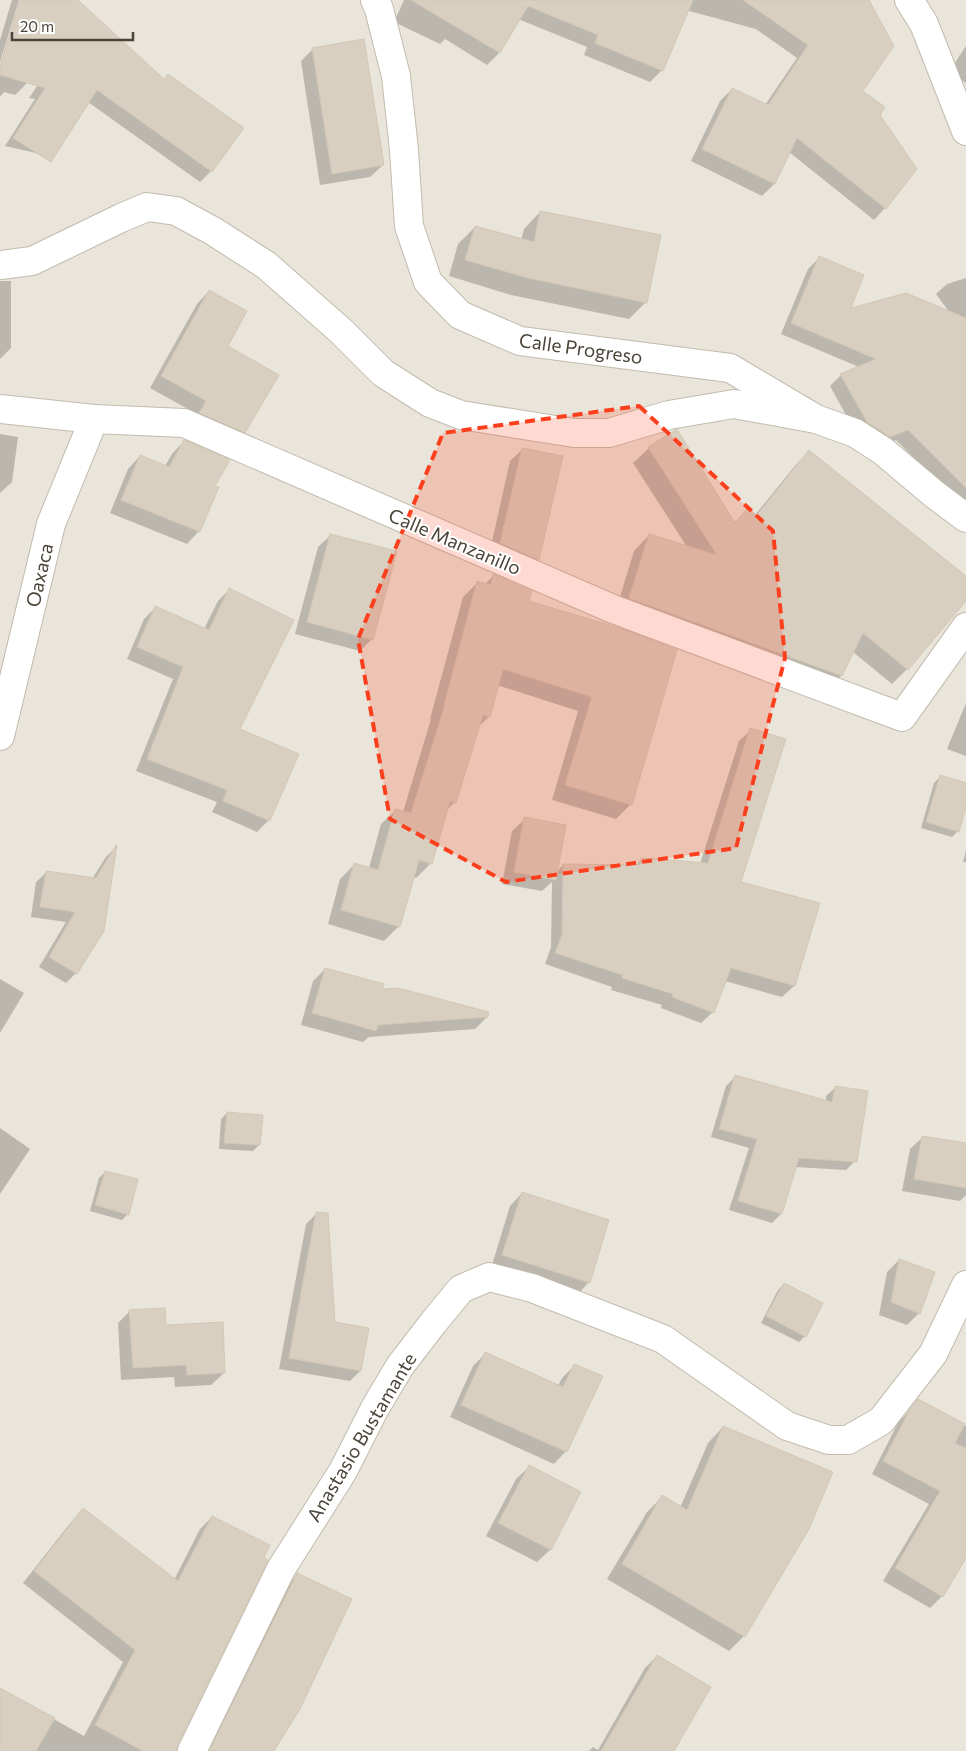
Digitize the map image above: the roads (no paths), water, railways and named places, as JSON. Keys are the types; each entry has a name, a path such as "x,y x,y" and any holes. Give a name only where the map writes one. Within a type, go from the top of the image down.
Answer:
{"street":[{"name":"Calle Progreso","path":"376,0 396,76 404,150 409,226 428,282 460,315 520,342 730,368 816,419 855,433 883,451 966,518"},
{"path":"909,0 924,24 966,131"},
{"path":"0,265 32,262 147,207 176,211 213,231 266,265 341,331 383,372 430,403 461,415 574,433 608,433 669,415 734,404 816,419"},
{"name":"Calle Manzanillo","path":"0,409 94,420 184,423 613,609 902,717 966,627"},
{"name":"Oaxaca","path":"0,736 51,524 94,420"},
{"name":"Anastasio Bustamante","path":"192,1751 281,1569 343,1471 375,1408 400,1366 461,1289 489,1277 532,1288 663,1339 787,1426 829,1440 848,1440 881,1421 933,1354 966,1285"}]}
